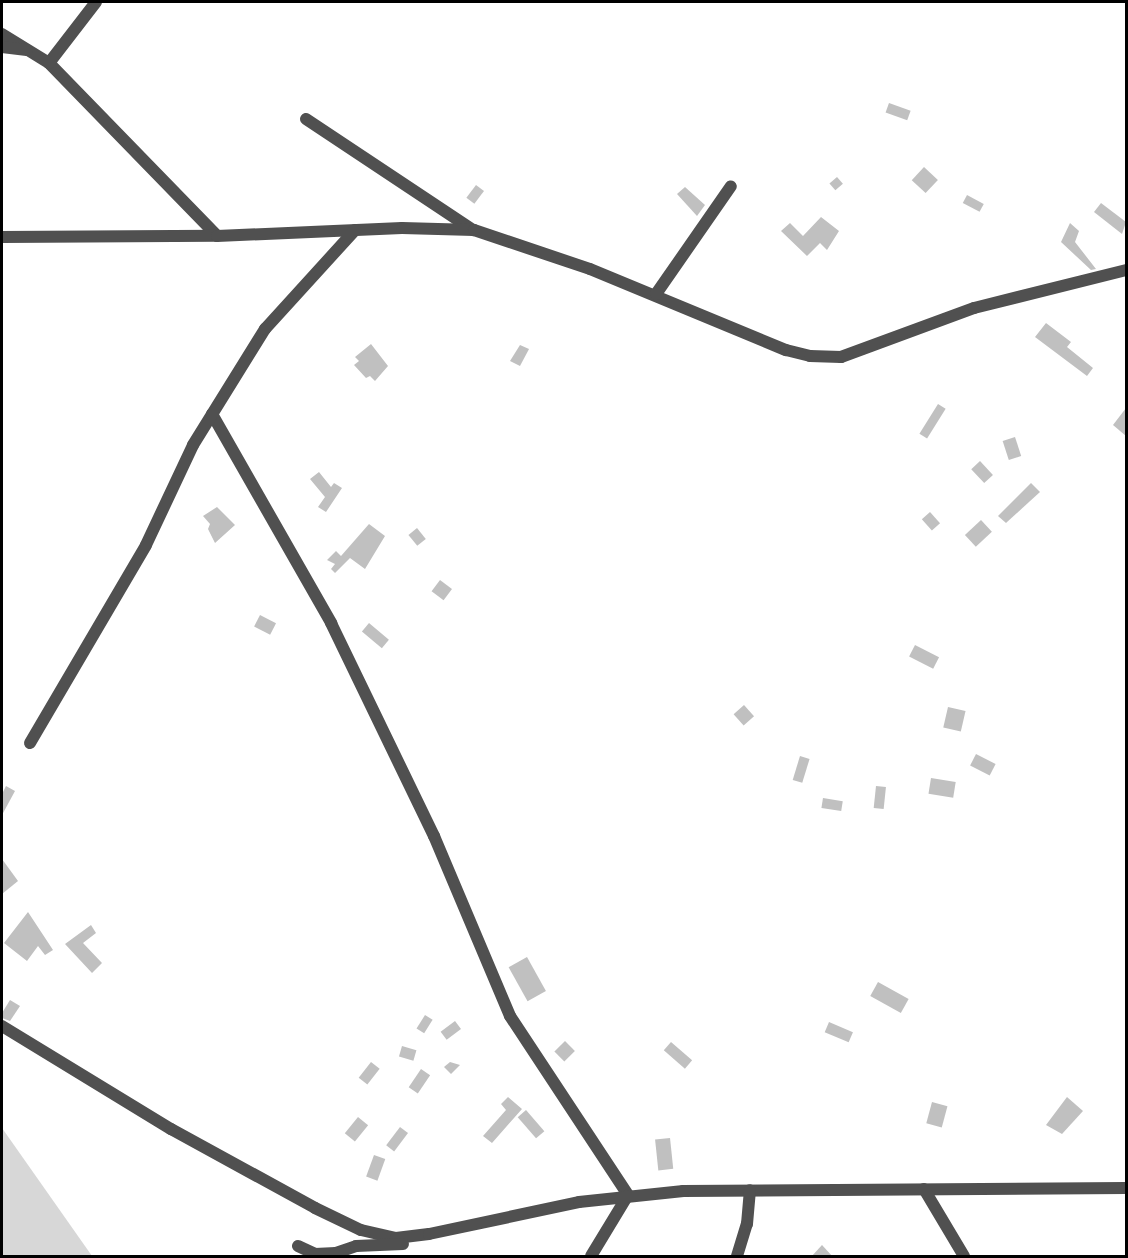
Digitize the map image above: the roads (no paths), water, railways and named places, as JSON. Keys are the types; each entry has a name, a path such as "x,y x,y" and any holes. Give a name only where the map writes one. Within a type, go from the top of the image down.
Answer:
{"street":[{"path":"49,63 96,2"},
{"path":"2,33 35,51 49,63 218,236"},
{"path":"2,47 35,51"},
{"path":"306,119 474,230 656,294 786,350 810,356 841,357 974,308 1126,270"},
{"path":"656,294 731,186"},
{"path":"30,743 146,545 193,445 265,329 356,230"},
{"path":"2,237 218,236 356,230 474,230"},
{"path":"212,414 331,623 434,836 510,1016 628,1195"},
{"path":"2,1026 171,1129 361,1230 396,1238 429,1234 501,1217 628,1195 750,1190 1126,1188"},
{"path":"924,1189 964,1257"},
{"path":"737,1257 747,1224 750,1190"},
{"path":"591,1257 628,1195"},
{"path":"298,1246 315,1254 336,1253 356,1246 403,1244 429,1234"}]}
